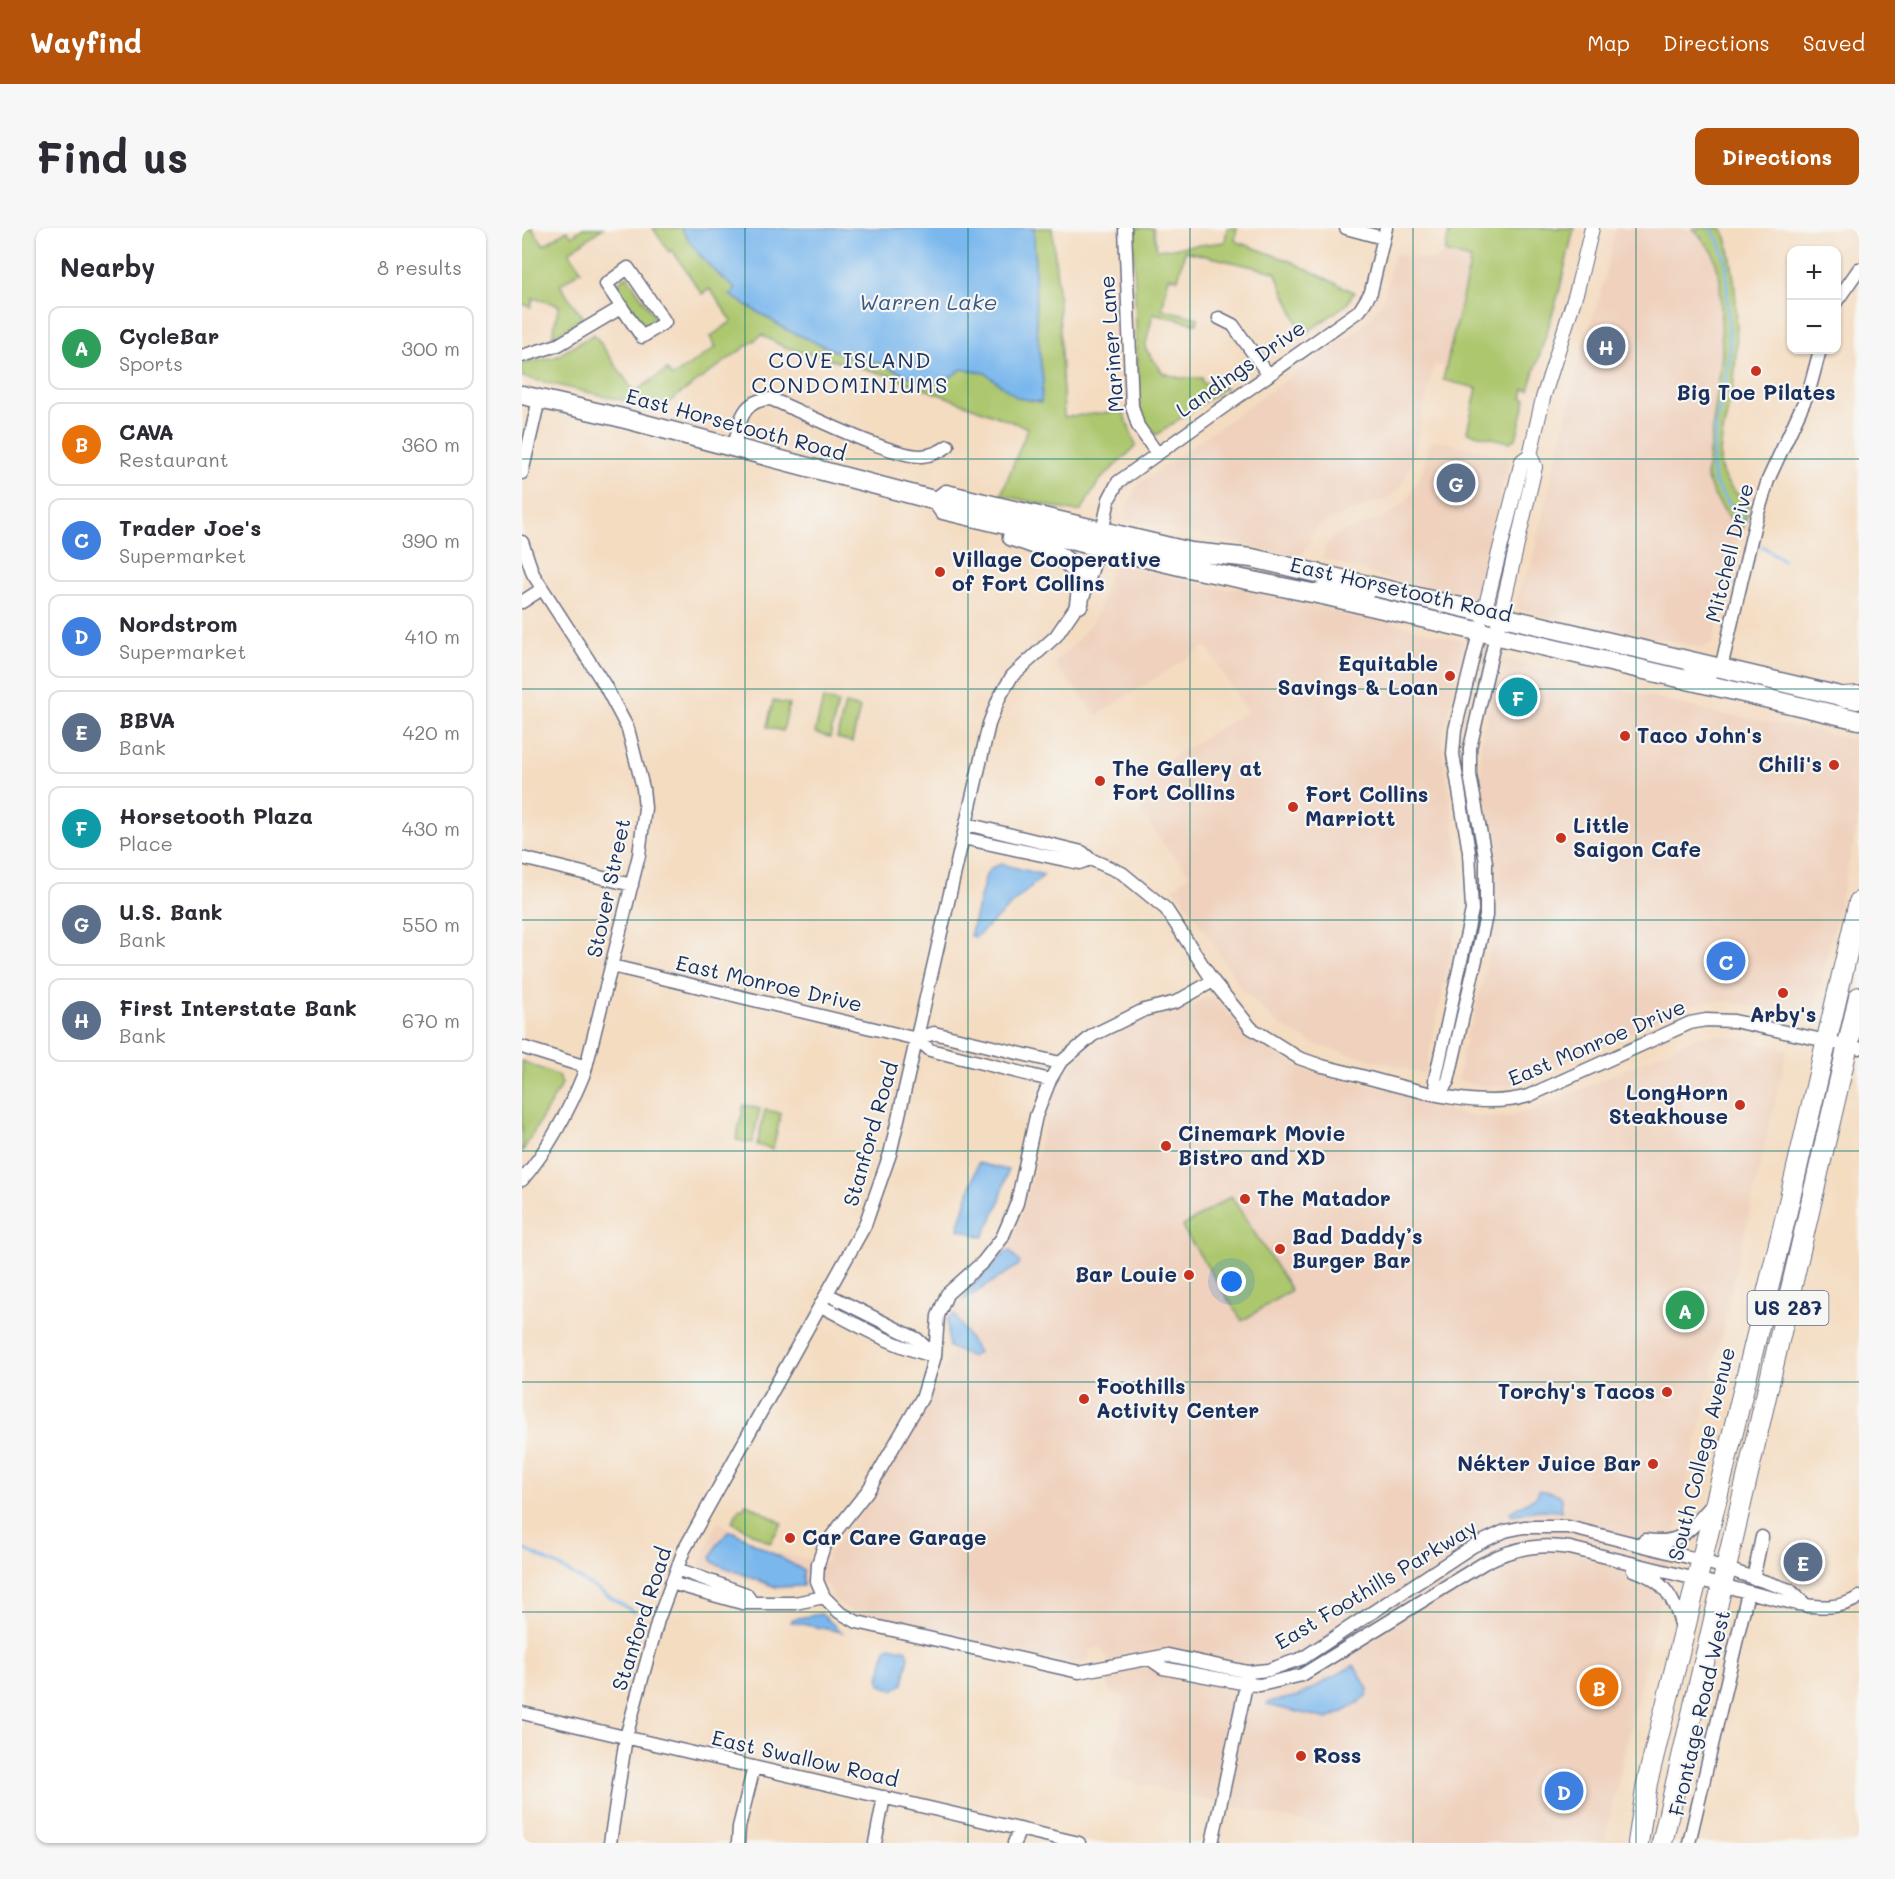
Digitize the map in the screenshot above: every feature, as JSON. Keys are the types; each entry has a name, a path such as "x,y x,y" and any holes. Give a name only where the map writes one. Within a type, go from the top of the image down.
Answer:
{"highway":[{"name":"South College Avenue","path":"1638,1843 1647,1783 1859,902"},
{"name":"US 287","path":"1662,1843 1723,1578 1853,1047 1859,997"}],"main road":[{"name":"East Horsetooth Road","path":"530,397 734,447 942,506 1100,539 1252,558 1854,698"},
{"path":"942,506 950,519 1023,540 1070,564 1080,580 1079,604"},
{"name":"East Horsetooth Road","path":"1100,539 1188,568 1309,592 1859,720"}],"street":[{"name":"Mariner Lane","path":"1125,228 1132,406 1138,426 1156,452"},
{"path":"1346,228 1384,233"},
{"path":"1439,1094 1434,1080 1472,910 1469,852 1453,754 1455,730 1493,615 1535,467 1530,455 1550,372 1577,290 1592,228"},
{"name":"Landings Drive","path":"1100,539 1109,499 1118,482 1156,452 1360,310 1371,292 1384,233"},
{"path":"628,268 665,322 642,337 622,307 606,284 628,268"},
{"path":"1837,300 1859,269"},
{"path":"522,356 558,345 622,307"},
{"path":"1219,318 1233,325 1268,374"},
{"name":"Mitchell Drive","path":"1721,668 1755,523 1768,480 1809,391 1819,354"},
{"path":"522,473 530,397"},
{"path":"734,447 742,415 747,407 762,399 771,399 885,447 911,455 932,454 948,446"},
{"name":"Stanford Road","path":"610,1843 626,1737 658,1620 671,1583 705,1510 865,1225 888,1160 989,724 999,698 1012,676 1056,636 1079,604 1092,575 1100,539"},
{"name":"Stover Street","path":"522,542 530,567 542,589 604,684 633,745 645,808 639,855 586,1067 565,1118 551,1142 522,1180"},
{"path":"1247,579 1259,573 1296,581 1310,572"},
{"path":"1309,592 1332,586 1365,594 1390,591"},
{"path":"522,602 542,589"},
{"path":"1439,1094 1448,1081 1486,916 1486,862 1470,775 1470,748 1487,633"},
{"path":"1665,675 1696,673 1705,675 1721,668"},
{"name":"East Monroe Drive","path":"966,824 1082,852 1090,859 1122,873 1154,897 1179,926 1213,981 1251,1028 1299,1058 1322,1066 1474,1101 1514,1100 1567,1080 1690,1023 1706,1020 1734,1021 1853,1047"},
{"name":"East Monroe Drive","path":"963,838 1079,863 1090,859"},
{"path":"522,858 632,885"},
{"name":"East Monroe Drive","path":"612,966 917,1039 930,1050 1050,1080"},
{"path":"671,1583 742,1603 751,1601 795,1603 824,1597 817,1581 818,1564 824,1545 869,1489 888,1460 923,1396 935,1356 938,1316 947,1294 995,1249 1017,1203 1036,1116 1050,1080 1060,1063 1093,1035 1120,1021 1176,1002 1213,981"},
{"name":"East Monroe Drive","path":"917,1039 934,1033 1060,1063"},
{"path":"522,1047 586,1067"},
{"path":"824,1300 917,1338 935,1356"},
{"path":"1628,1542 1640,1539 1658,1542 1676,1539 1690,1532 1714,1502"},
{"name":"East Foothills Parkway","path":"1247,1678 1303,1658 1473,1546 1505,1532 1524,1527 1557,1526 1628,1542 1723,1578"},
{"path":"1752,1579 1762,1537"},
{"name":"East Foothills Parkway","path":"824,1597 838,1612 856,1622 1070,1671 1087,1672 1136,1659 1168,1655 1247,1678 1260,1685 1302,1675 1484,1563 1511,1551 1527,1547 1556,1546 1614,1559 1698,1570 1723,1578"},
{"path":"1614,1559 1624,1568 1653,1579 1665,1588 1677,1607 1683,1631"},
{"path":"677,1569 747,1594 751,1601"},
{"path":"1723,1578 1752,1579 1790,1590 1807,1605"},
{"path":"1723,1578 1748,1593 1821,1608 1842,1605 1859,1596"},
{"name":"Frontage Road West","path":"1689,1843 1748,1593"},
{"path":"1212,1843 1247,1678"},
{"name":"East Swallow Road","path":"522,1713 1079,1843"},
{"path":"738,1843 739,1827 754,1767"},
{"path":"875,1843 884,1797"},
{"path":"1014,1843 1020,1829"}],"shaded area":[{"path":"1616,228 1693,228 1713,252 1720,279 1722,356 1715,497 1739,532 1713,643 1701,648 1615,629 1609,622 1573,612 1549,617 1519,609 1517,604 1521,583 1531,566 1578,364 1602,288"},
{"path":"1445,252 1471,259 1446,367 1434,365 1411,465 1400,487 1390,497 1322,523 1312,533 1310,544 1302,555 1291,556 1133,520 1127,522 1127,507 1137,485 1364,325 1383,301 1394,254 1434,261"},
{"path":"1436,440 1504,456 1509,460 1476,597 1471,600 1414,587 1323,558 1325,547 1335,535 1387,516 1407,500 1422,472 1430,443"},
{"path":"1118,564 1225,590 1236,588 1292,598 1465,641 1441,741 1463,881 1460,909 1425,1074 1317,1045 1277,1024 1242,989 1184,900 1172,889 1190,874 1166,848 1133,800 1137,779 1247,711 1206,646 1097,715 1054,663 1073,646 1095,618 1112,567"},
{"path":"1499,658 1707,711 1813,730 1859,742 1859,820 1812,1021 1730,1002 1706,1001 1687,1006 1529,1080 1508,1085 1483,1086 1457,1080 1468,1028 1472,1025 1493,939 1494,864 1482,788 1480,750"},
{"path":"1212,996 1242,1029 1267,1049 1303,1069 1417,1096 1425,1099 1427,1105 1469,1116 1507,1117 1534,1110 1697,1037 1715,1035 1733,1037 1787,1050 1604,1843 1392,1843 1109,1777 1126,1698 1111,1691 1106,1682 1118,1677 1100,1647 1090,1651 1089,1659 1085,1662 1057,1662 855,1614 835,1600 827,1583 778,1590 714,1569 700,1568 700,1562 718,1522 774,1552 826,1563 830,1552 879,1489 933,1393 952,1351 949,1347 946,1316 949,1307 958,1292 991,1266 1005,1249 1021,1214 1034,1173 1048,1105 1054,1092 1076,1060 1114,1030 1140,1019 1190,1008 1204,997"}],"green space":[{"path":"522,228 532,228 544,245 567,230 572,236 583,228 603,228 569,252 581,270 560,285 583,318 552,338 559,305 533,298 531,307 522,304"},
{"path":"653,228 681,228 706,262 737,289 731,295 787,330 856,360 872,360 922,382 943,382 962,369 985,373 1002,384 1043,381 1036,321 1034,228 1052,228 1058,289 1064,417 1123,411 1136,446 1099,481 1081,511 1072,511 1001,495 1028,428 888,375 784,347 762,335 659,409 522,377 522,364 556,357 594,334 634,392 667,370 672,377 716,347 710,337 732,321 710,289 702,294 672,250 669,252"},
{"path":"1133,228 1153,228 1157,250 1225,242 1227,228 1237,228 1235,241 1290,261 1354,292 1347,304 1303,335 1275,272 1185,251 1178,279 1169,277 1162,309 1198,318 1197,324 1153,313 1145,348 1163,373 1180,378 1202,378 1202,383 1226,387 1156,435 1140,415"},
{"path":"1450,228 1574,228 1559,292 1529,390 1524,389 1522,398 1526,399 1516,439 1509,442 1467,432 1477,388 1443,380 1471,259 1445,252"},
{"path":"1693,228 1721,228 1725,234 1733,269 1737,324 1736,361 1720,460 1725,479 1749,505 1744,527 1739,532 1715,497 1706,477 1722,356 1720,279 1713,252"},
{"path":"628,277 656,319 646,328 642,327 614,287"},
{"path":"823,699 838,703 830,737 815,733"},
{"path":"773,701 789,704 783,731 767,727"},
{"path":"845,704 860,708 852,742 837,738"},
{"path":"522,1061 559,1076 562,1084 522,1152"},
{"path":"744,1105 760,1109 752,1143 736,1140"},
{"path":"765,1110 781,1113 773,1149 757,1145"},
{"path":"1231,1196 1291,1290 1242,1321 1182,1227"},
{"path":"746,1503 782,1523 770,1543 732,1522 740,1508 743,1509"}],"water":[{"name":"Warren Lake","path":"681,228 1034,228 1036,321 1043,381 1041,402 1018,398 985,373 962,369 943,382 922,382 872,360 856,360 787,330 730,295 736,289 706,262"},
{"path":"1001,864 1044,875 976,937 970,936 986,875 991,868"},
{"path":"978,1163 1008,1170 999,1204 983,1237 958,1229"},
{"path":"1007,1251 1010,1251 1020,1263 1019,1265 964,1300 975,1283"},
{"path":"954,1314 978,1352 972,1357 949,1347 947,1319"},
{"path":"1539,1490 1558,1494 1562,1498 1561,1511 1539,1510 1512,1515 1510,1512 1537,1496"},
{"path":"728,1532 734,1532 803,1570 803,1586 776,1587 714,1563 711,1558 717,1545"},
{"path":"821,1614 842,1632 791,1622 793,1619"},
{"path":"890,1646 907,1650 909,1656 903,1684 894,1690 881,1685 879,1678 886,1649"},
{"path":"1354,1665 1368,1689 1367,1696 1349,1709 1328,1719 1267,1705 1269,1702 1299,1696"}],"waterway":[{"path":"1710,228 1720,243 1726,262 1730,356 1716,425 1712,468 1714,481 1744,522"},
{"path":"1762,546 1783,560"},
{"path":"522,1548 560,1567 634,1612"}],"place":[{"name":"First Interstate Bank","path":"1606,346"},
{"name":"Big Toe Pilates","path":"1756,371"},
{"name":"U.S. Bank","path":"1456,483"},
{"name":"Village Cooperative of Fort Collins","path":"940,572"},
{"name":"Equitable Savings & Loan","path":"1450,676"},
{"name":"Horsetooth Plaza","path":"1518,697"},
{"name":"Taco John's","path":"1625,736"},
{"name":"Chili's","path":"1834,765"},
{"name":"The Gallery at Fort Collins","path":"1100,781"},
{"name":"Fort Collins Marriott","path":"1293,807"},
{"name":"Little Saigon Cafe","path":"1561,838"},
{"name":"Trader Joe's","path":"1726,961"},
{"name":"Arby's","path":"1783,993"},
{"name":"LongHorn Steakhouse","path":"1740,1105"},
{"name":"Cinemark Movie Bistro and XD","path":"1166,1146"},
{"name":"The Matador","path":"1245,1199"},
{"name":"Bad Daddy’s Burger Bar","path":"1280,1249"},
{"name":"Bar Louie","path":"1189,1275"},
{"name":"CycleBar","path":"1685,1310"},
{"name":"Torchy's Tacos","path":"1667,1392"},
{"name":"Foothills Activity Center","path":"1084,1399"},
{"name":"Nékter Juice Bar","path":"1653,1464"},
{"name":"Car Care Garage","path":"790,1538"},
{"name":"BBVA","path":"1803,1562"},
{"name":"CAVA","path":"1599,1687"},
{"name":"Ross","path":"1301,1756"},
{"name":"Nordstrom","path":"1564,1791"}],"district":[{"name":"COVE ISLAND CONDOMINIUMS","path":"850,372"}]}
